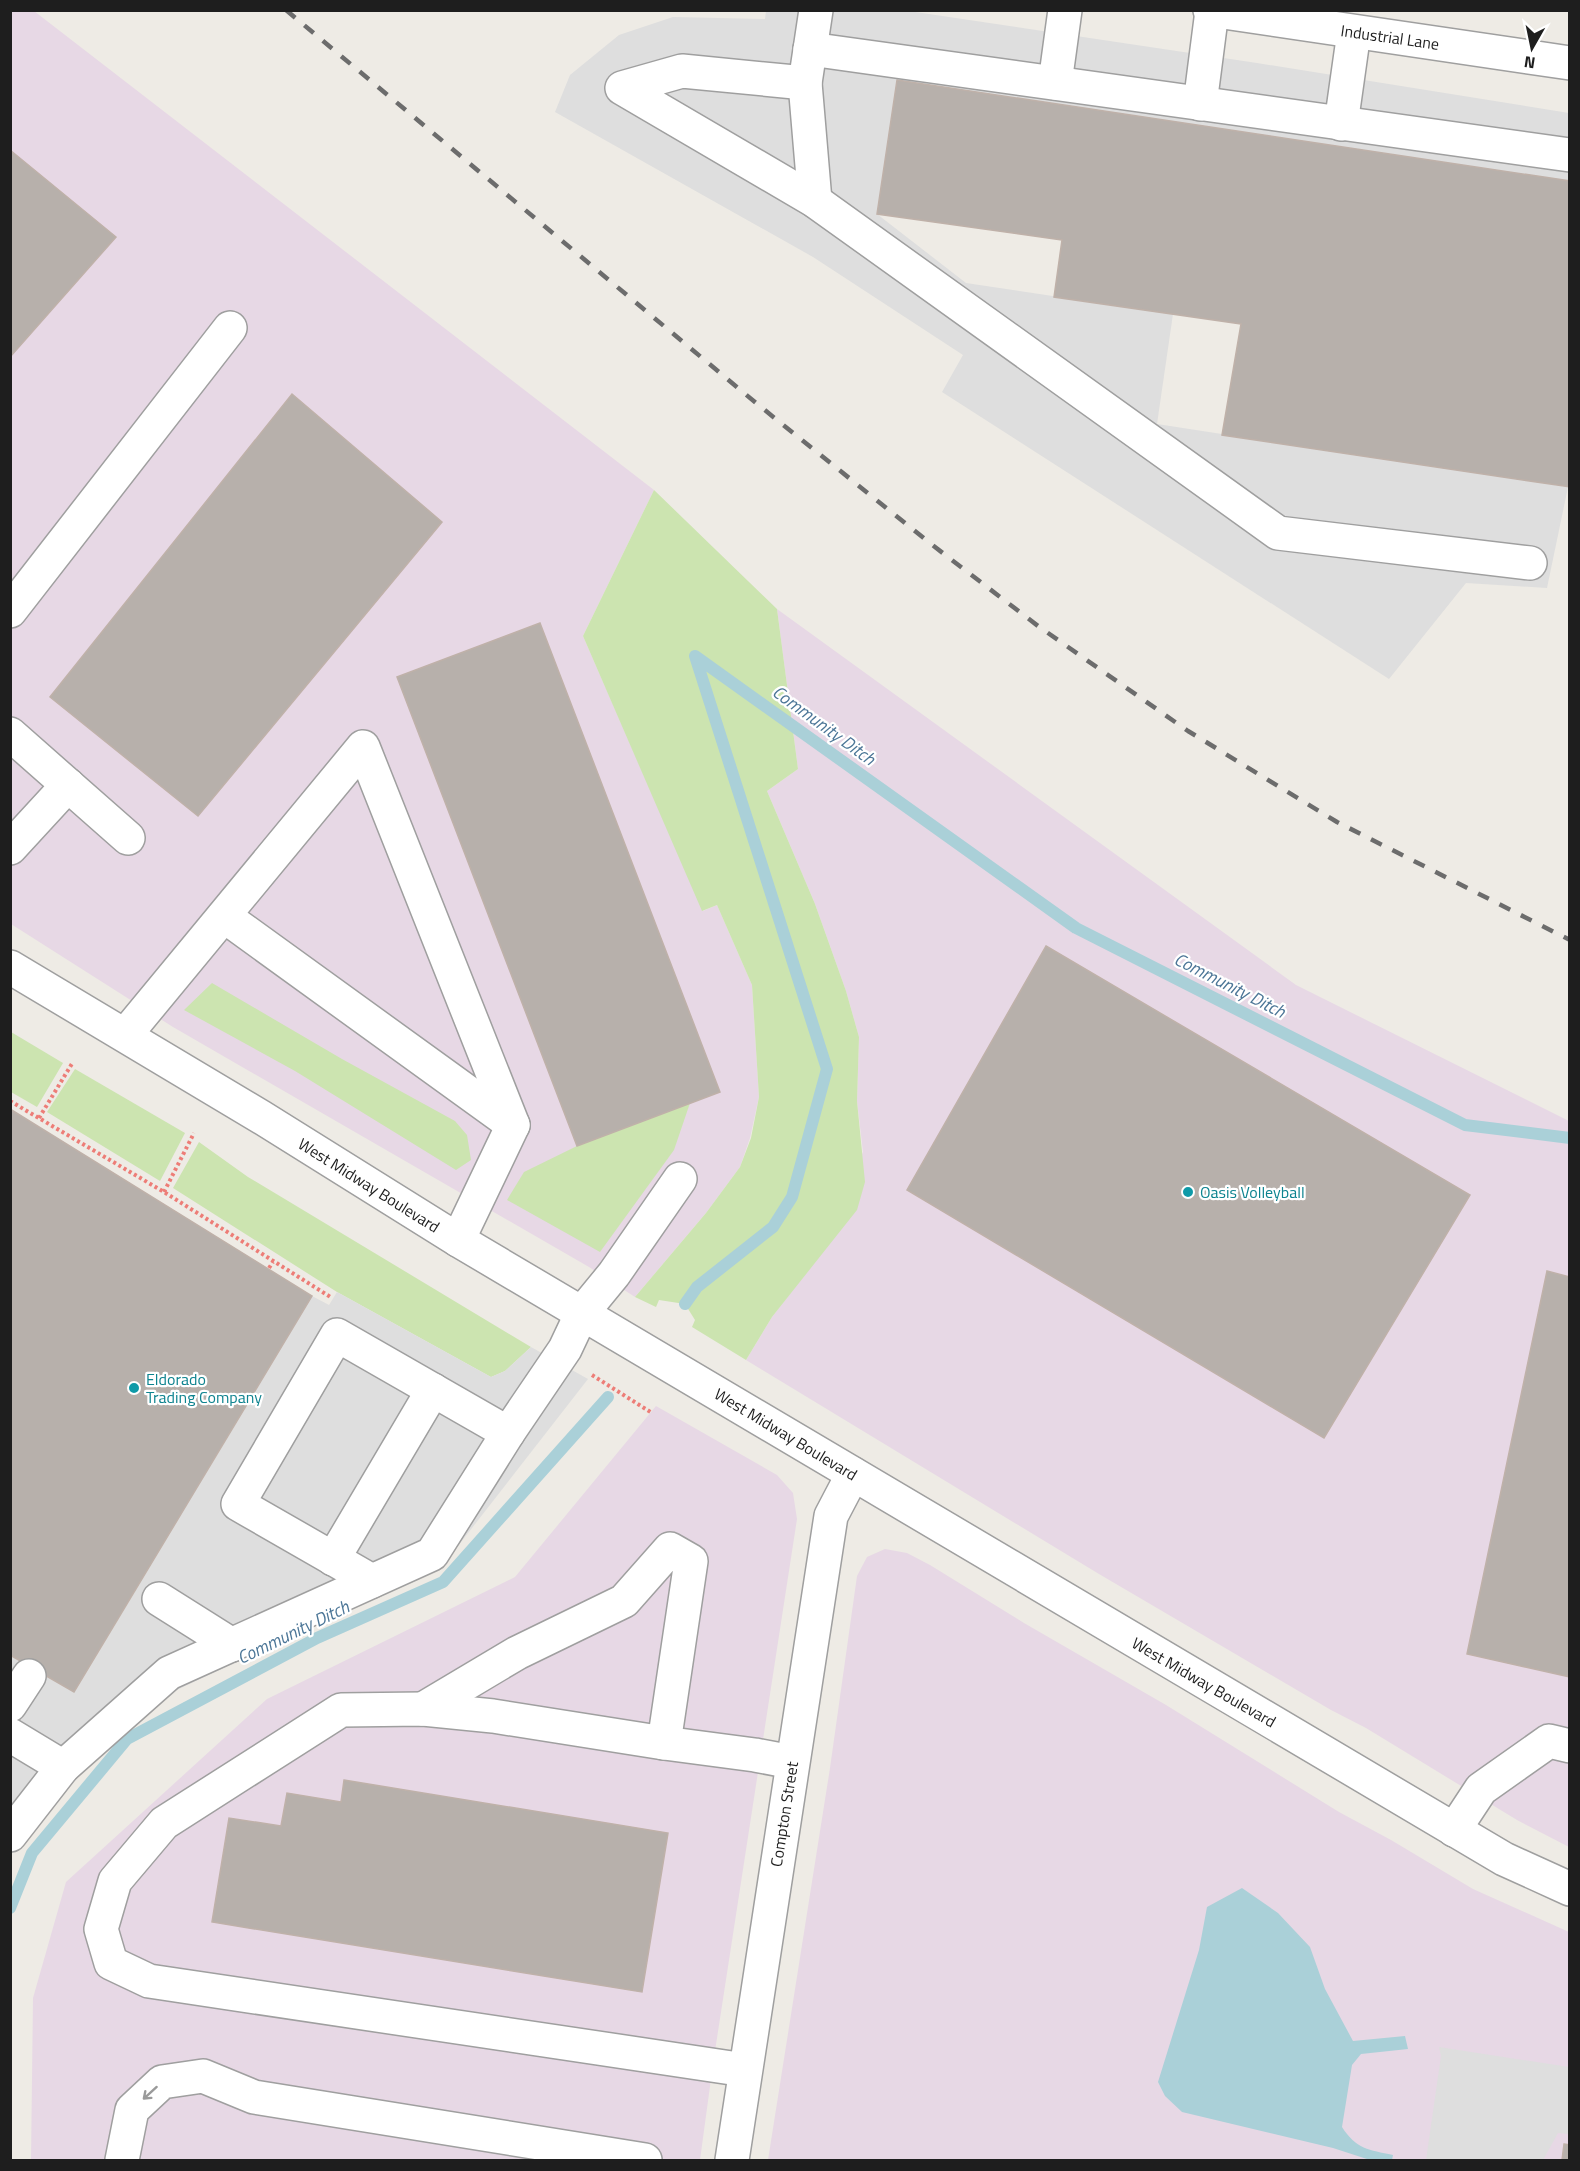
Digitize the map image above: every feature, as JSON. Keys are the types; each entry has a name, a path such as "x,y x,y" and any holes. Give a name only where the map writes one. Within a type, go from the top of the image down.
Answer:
{"street":[{"path":"815,201 805,83 816,10"},
{"path":"1055,83 1065,10"},
{"path":"1200,104 1211,11"},
{"name":"Industrial Lane","path":"1211,11 1569,63"},
{"path":"1341,124 1354,32"},
{"path":"810,49 1569,155"},
{"path":"805,83 682,70 621,88 815,201 1278,533 1530,564"},
{"path":"10,611 230,328"},
{"path":"10,734 128,838"},
{"path":"126,1034 363,747 513,1125 458,1240"},
{"path":"10,848 68,785"},
{"path":"224,916 513,1125"},
{"name":"West Midway Boulevard","path":"10,967 126,1034 458,1240 853,1474 1504,1859 1569,1889"},
{"path":"10,1835 63,1767 169,1673 432,1554 565,1348 582,1313 614,1274 680,1179"},
{"path":"372,1581 238,1504 337,1335 508,1433"},
{"path":"333,1558 433,1390"},
{"name":"Compton Street","path":"732,2160 831,1516 853,1474"},
{"path":"423,1709 517,1653 624,1601 670,1549 691,1561 664,1743"},
{"path":"159,1599 232,1645"},
{"path":"10,1705 29,1676"},
{"path":"745,2070 149,1981 111,1964 100,1929 115,1881 164,1823 341,1710 423,1709 493,1716 792,1762"},
{"path":"10,1735 63,1767"},
{"path":"1455,1830 1481,1789 1549,1742 1569,1746"},
{"path":"122,2160 132,2110 162,2082 203,2076 254,2097 645,2160"}],"path":[{"path":"39,1118 74,1062"},
{"path":"10,1101 164,1192 333,1298"},
{"path":"164,1192 194,1133"},
{"path":"268,1268 273,1262"},
{"path":"592,1375 652,1413"}],"shaded area":[{"path":"902,10 1569,113 1569,181 897,80 877,214 966,283 1173,314 1157,424 1568,487 1547,588 1466,583 1389,679 942,392 963,355 813,257 555,112 570,75 619,35 673,17 765,19 766,11"},
{"path":"10,11 34,11 654,490 583,636 703,911 717,905 752,985 759,1097 750,1138 740,1167 706,1213 635,1297 589,1267 173,1027 11,924"},
{"path":"777,609 1296,985 1569,1121 1569,1847 1517,1820 1366,1728 1331,1710 1099,1574 746,1360 772,1317 809,1269 863,1152 857,1101 859,1037 846,991 815,904 767,791 798,769"},
{"path":"337,1292 491,1377 505,1371 531,1347 588,1379 458,1546 426,1572 162,1697 72,1780 11,1851 11,1655 74,1691 312,1296 329,1305"},
{"path":"656,1406 777,1475 793,1493 797,1519 700,2160 31,2160 33,1998 66,1882 267,1699 515,1577"},
{"path":"885,1549 907,1553 930,1565 1024,1623 1166,1705 1339,1812 1473,1889 1569,1932 1569,2160 768,2160 830,1768 857,1576 867,1557"},
{"path":"1439,2047 1569,2067 1569,2134 1558,2133 1543,2160 1426,2160 1441,2056"}],"green space":[{"path":"654,490 777,609 798,769 767,791 815,904 846,991 859,1037 857,1101 865,1182 857,1210 772,1317 746,1360 692,1327 695,1320 685,1304 659,1300 656,1307 635,1297 706,1213 740,1167 751,1138 759,1097 752,985 717,905 702,911 583,636"},
{"path":"212,983 342,1059 455,1121 467,1135 471,1160 456,1170 295,1071 184,1010"},
{"path":"11,1032 63,1063 37,1107 11,1092"},
{"path":"75,1069 185,1133 160,1181 47,1112"},
{"path":"690,1103 674,1150 600,1252 507,1200 524,1172 577,1146"},
{"path":"199,1142 248,1177 531,1347 505,1371 491,1377 337,1292 173,1188"}],"water":[{"path":"1242,1888 1278,1913 1310,1947 1325,1989 1353,2041 1405,2036 1408,2049 1361,2054 1352,2065 1342,2127 1358,2144 1370,2150 1393,2155 1392,2160 1370,2160 1333,2148 1182,2112 1165,2096 1158,2082 1199,1950 1207,1907"}],"building":[{"path":"897,80 1570,181 1570,487 1222,435 1241,324 1054,297 1062,240 877,214"},
{"path":"10,150 116,237 10,357"},
{"path":"292,394 442,522 198,816 50,697"},
{"path":"540,623 720,1092 577,1146 397,677"},
{"name":"Oasis Volleyball","path":"1046,946 1470,1195 1324,1438 907,1190"},
{"name":"Eldorado Trading Company","path":"10,1109 312,1296 74,1692 10,1655"},
{"path":"1547,1271 1570,1277 1570,1677 1467,1654"},
{"path":"344,1780 668,1833 642,1992 212,1922 229,1818 281,1826 287,1793 341,1802"},
{"path":"1564,2144 1570,2145 1570,2160 1562,2160"}],"waterway":[{"name":"Community Ditch","path":"685,1304 697,1287 773,1227 792,1197 827,1069 695,656 1076,928 1465,1125 1570,1138"},
{"name":"Community Ditch","path":"10,1908 32,1853 127,1739 317,1638 443,1582 608,1397"}],"railway":[{"path":"286,10 756,403 931,544 1038,626 1188,731 1337,822 1570,940"}],"place":[{"name":"Oasis Volleyball","path":"1188,1192"},
{"name":"Eldorado Trading Company","path":"134,1388"}]}
